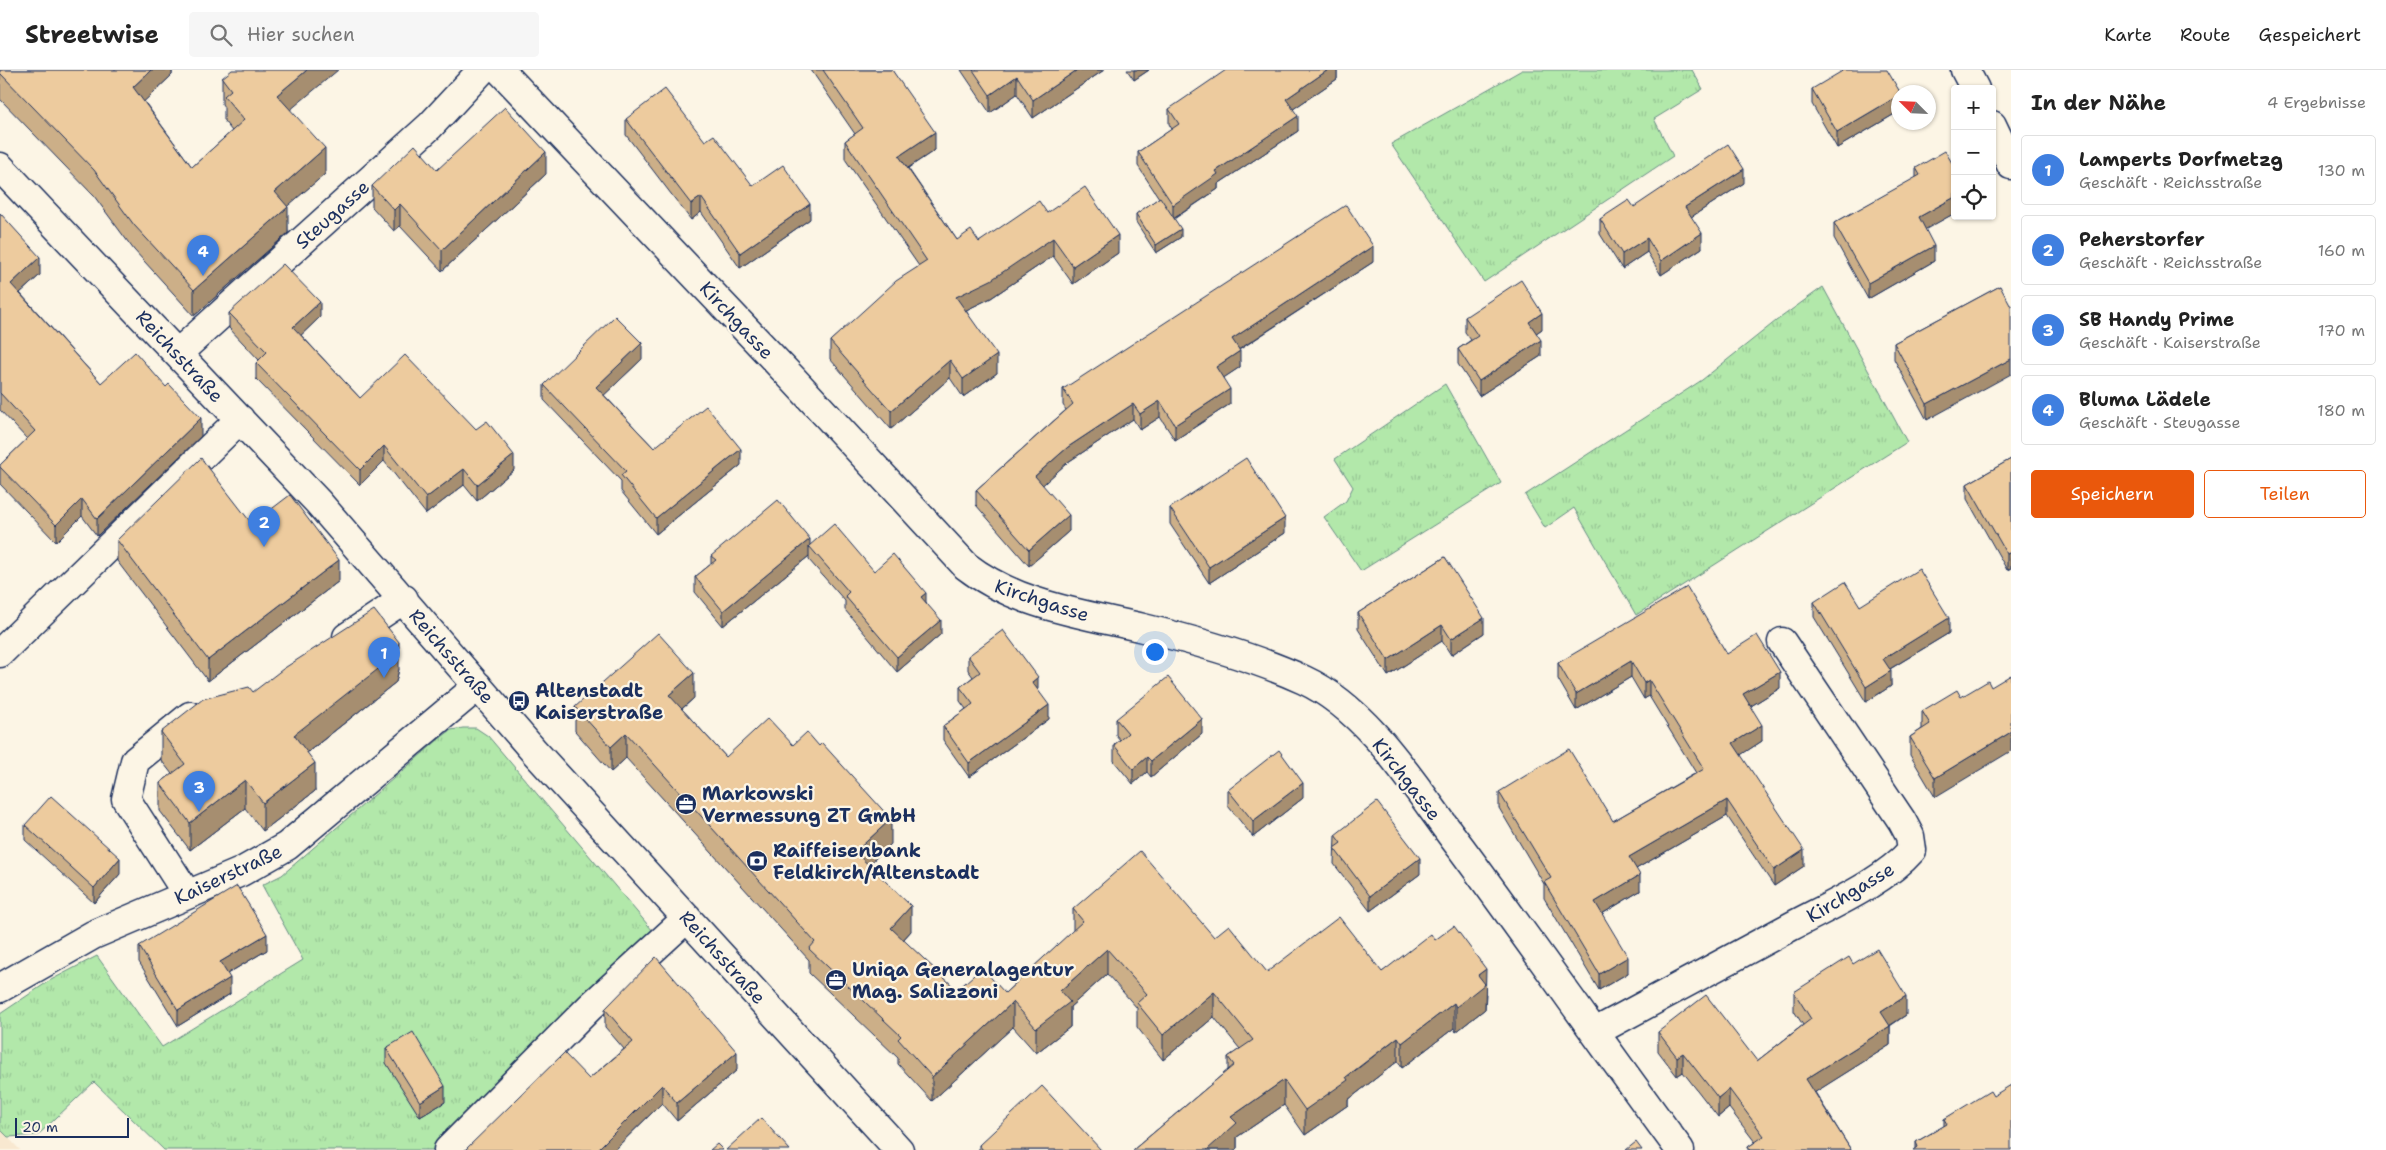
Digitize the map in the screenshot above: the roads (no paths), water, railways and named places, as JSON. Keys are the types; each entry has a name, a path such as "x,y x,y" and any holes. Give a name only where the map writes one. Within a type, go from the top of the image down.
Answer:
{"street":[{"name":"Steugasse","path":"178,353 430,126 482,70"},
{"name":"Kirchgasse","path":"500,70 793,378 966,566 986,582 1029,600 1161,633 1264,663 1304,680 1332,695 1355,713 1405,774 1680,1150"},
{"path":"1965,70 1972,85"},
{"path":"1994,130 2011,165"},
{"name":"Reichsstraße","path":"0,167 318,502 478,686 899,1150"},
{"path":"0,653 240,419"},
{"path":"325,651 404,599"},
{"name":"Kirchgasse","path":"1595,1032 1835,903 1881,876 1901,862 1912,850 1910,836 1902,821 1782,642"},
{"name":"Kaiserstraße","path":"0,988 93,935 241,872 287,846 478,686"},
{"path":"187,894 126,799 135,761 196,712 214,708"},
{"path":"448,1150 590,1007 687,918"}],"place":[{"name":"Bluma Lädele","path":"203,276"},
{"name":"Peherstorfer","path":"264,547"},
{"name":"Lamperts Dorfmetzg","path":"384,678"},
{"name":"Altenstadt Kaiserstraße","path":"519,701"},
{"name":"Markowski Vermessung ZT GmbH","path":"686,804"},
{"name":"SB Handy Prime","path":"199,812"},
{"name":"Raiffeisenbank Feldkirch/Altenstadt","path":"757,861"},
{"name":"Uniqa Generalagentur Mag. Salizzoni","path":"836,980"}]}
